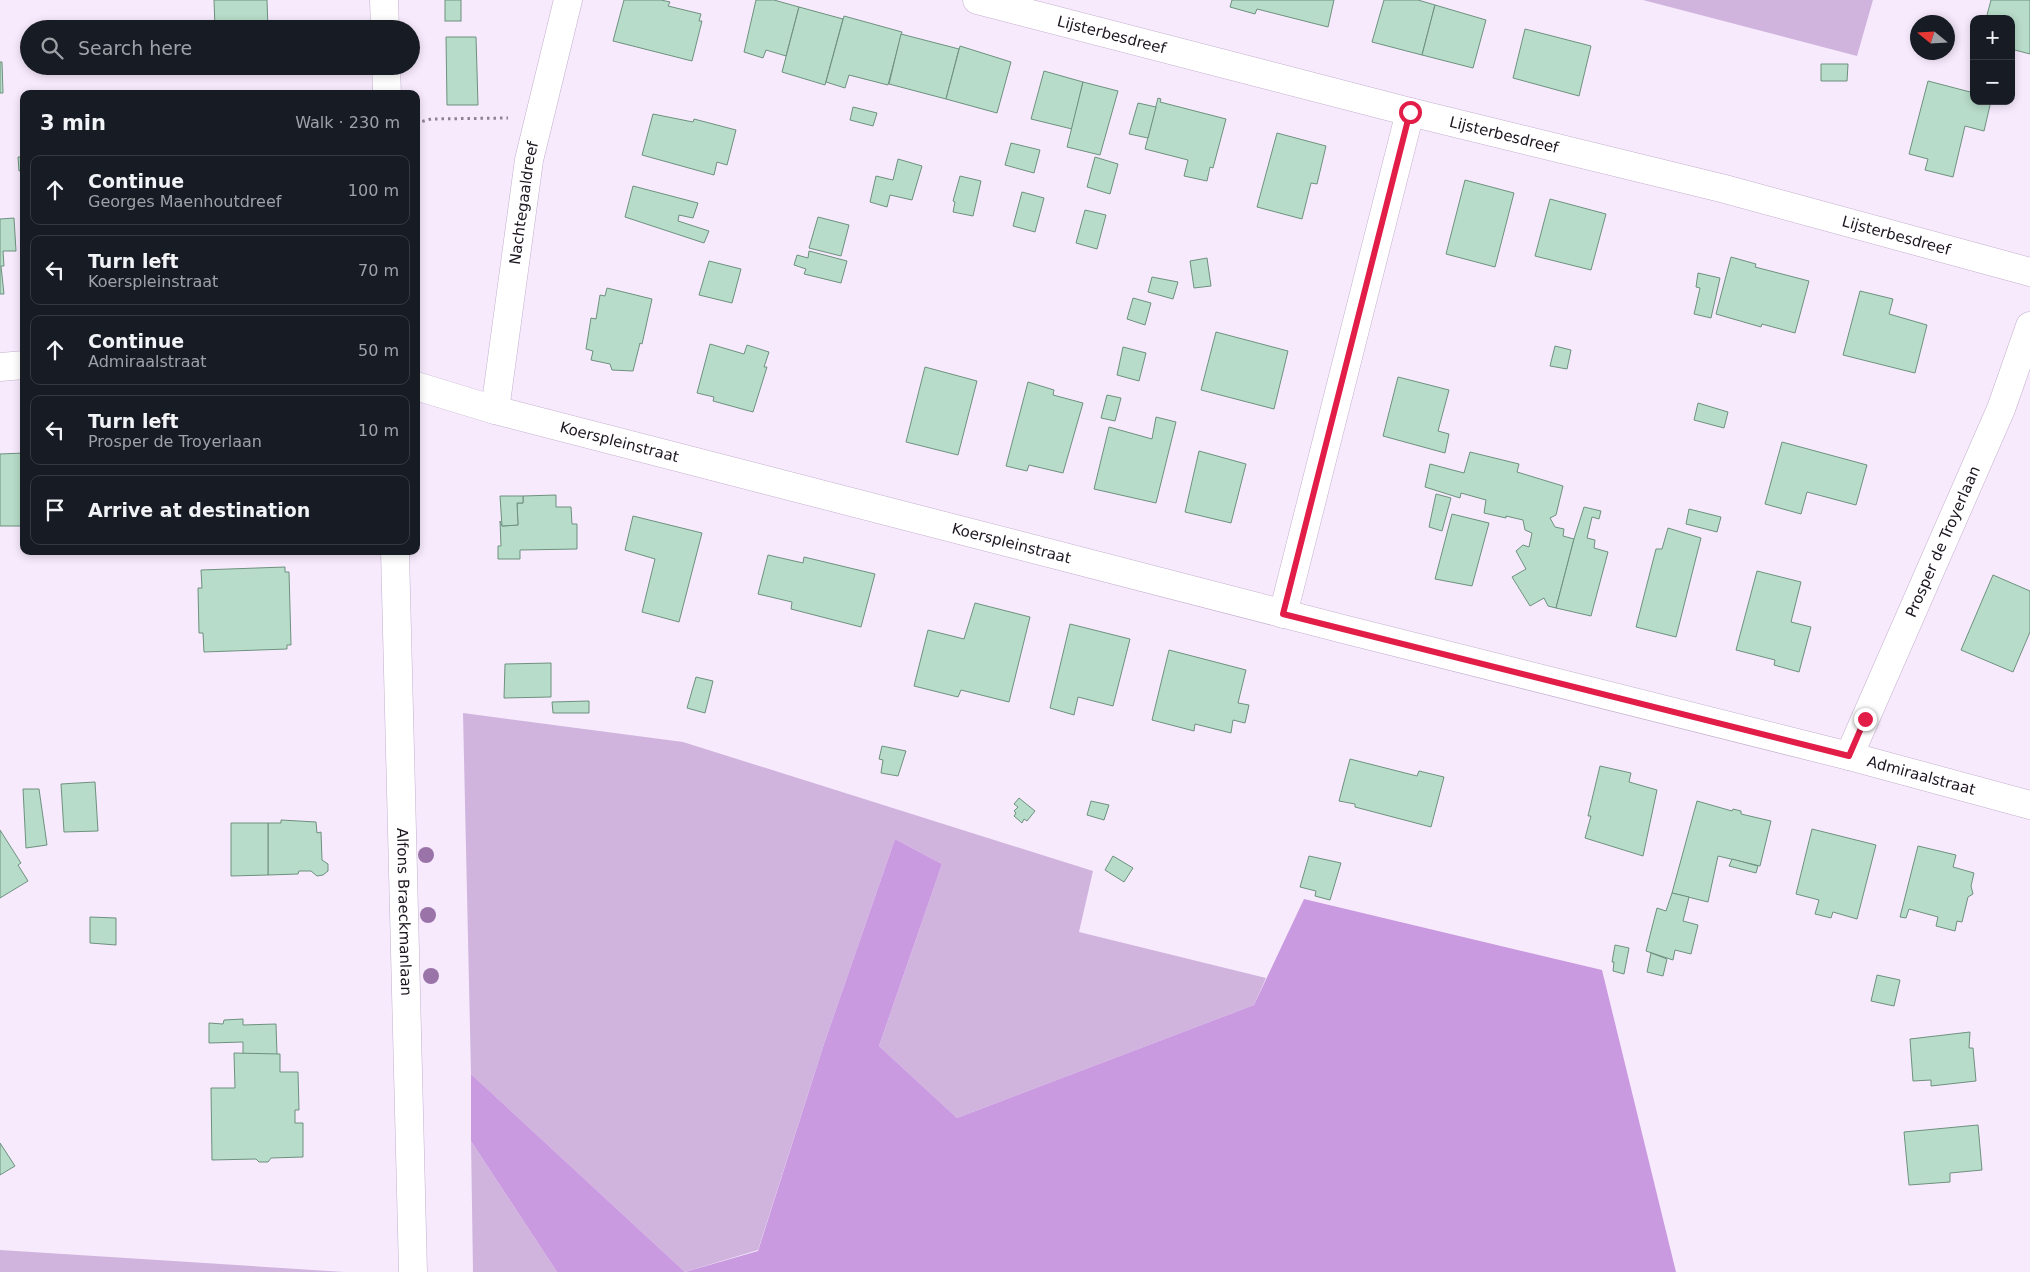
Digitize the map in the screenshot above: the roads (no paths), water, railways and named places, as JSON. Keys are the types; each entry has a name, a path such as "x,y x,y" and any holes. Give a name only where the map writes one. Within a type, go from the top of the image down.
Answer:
{"street":[{"path":"384,0 385,20"},
{"name":"Nachtegaaldreef","path":"494,410 529,160 568,0"},
{"name":"Lijsterbesdreef","path":"977,0 1410,112 1721,188 2030,272"},
{"path":"386,75 387,90"},
{"path":"1283,614 1410,112"},
{"name":"Prosper de Troyerlaan","path":"1849,756 2001,409 2030,326"},
{"path":"0,367 20,365"},
{"name":"Koerspleinstraat","path":"420,387 494,410 1283,614 1608,695"},
{"name":"Alfons Braeckmanlaan","path":"396,555 413,1272"},
{"name":"Admiraalstraat","path":"1608,695 1849,756 2030,805"}]}
